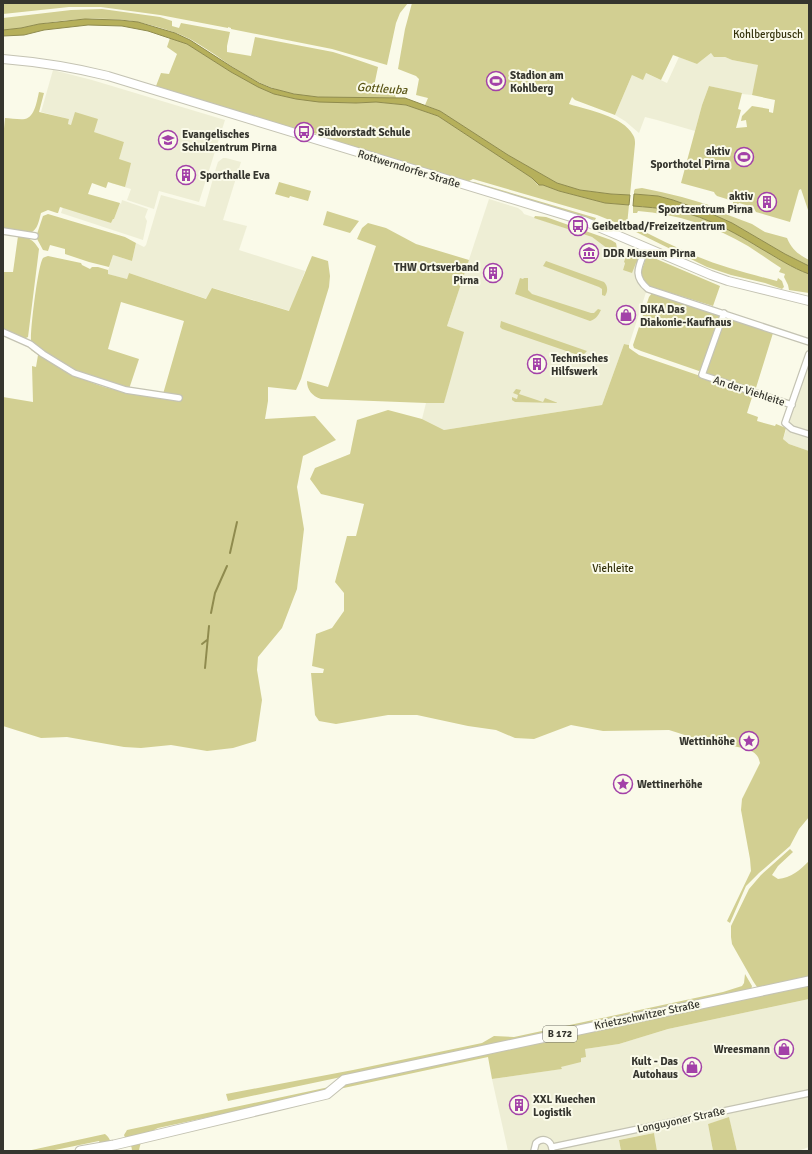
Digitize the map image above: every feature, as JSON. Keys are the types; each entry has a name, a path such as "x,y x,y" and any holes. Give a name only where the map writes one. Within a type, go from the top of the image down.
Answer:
{"main road":[{"name":"Rottwerndorfer Straße","path":"3,59 59,65 108,76 579,220 728,282 809,300"},
{"name":"Krietzschwitzer Straße","path":"80,1151 114,1145 327,1094 344,1080 809,981"}],"street":[{"path":"3,232 34,236"},
{"path":"646,248 638,271 639,280 648,288 809,342"},
{"name":"An der Viehleite","path":"724,313 702,375 792,405"},
{"path":"3,332 30,344 74,373 126,390 178,398"},
{"name":"An der Viehleite","path":"808,434 792,429 785,423 809,354"},
{"name":"Longuyoner Straße","path":"534,1151 536,1143 542,1140 548,1141 552,1145 552,1149 809,1093"}],"shaded area":[{"path":"85,19 138,22 175,33 190,40 259,83 294,94 318,97 405,98 440,111 508,155 557,183 580,190 630,195 629,205 605,203 539,185 532,178 438,116 406,105 376,102 319,102 274,94 231,72 187,44 148,31 122,26 88,25 44,30 24,35 3,36 3,30"},
{"path":"711,53 717,57 725,57 732,60 759,65 752,95 709,86 695,131 645,117 639,133 615,115 632,75 646,73 667,83 679,57 697,64"},
{"name":"Evangelisches Schulzentrum Pirna","path":"53,70 92,80 225,120 199,202 159,191 154,209 127,200 131,189 111,183 124,142 68,124 69,119 41,112"},
{"path":"223,158 241,162 223,220 247,226 239,250 305,271 290,311 213,288 207,299 129,273 127,279 107,274 113,255 132,261 136,243 144,247 146,245 161,195 205,207 218,162"},
{"path":"634,194 658,196 673,200 732,223 785,254 809,266 809,274 790,266 728,230 700,217 671,210 633,206"},
{"path":"489,199 518,208 524,214 592,237 612,252 618,254 617,251 627,254 623,270 636,263 640,258 645,260 641,272 648,286 629,345 624,344 602,405 444,430 422,419 426,403 444,402 463,332 447,326"},
{"path":"122,200 148,209 145,217 147,221 143,240 61,213 63,207 111,223"},
{"path":"809,364 809,451 789,444 783,439"},
{"path":"809,999 809,1147 798,1151 737,1151 729,1118 708,1124 713,1151 657,1151 654,1133 619,1140 621,1151 508,1151 492,1079 561,1069 561,1067 581,1058 585,1049 619,1044 668,1029"}],"green space":[{"path":"3,3 408,3 400,13 396,23 387,65 332,49 231,29 228,27 160,15 101,7 69,7 3,14"},
{"name":"Kohlbergbusch","path":"412,3 809,3 809,213 801,189 799,190 790,222 756,212 753,207 739,203 735,207 733,201 717,196 714,192 681,183 702,105 709,86 742,93 738,109 741,110 736,128 747,127 746,120 741,121 742,116 752,106 769,109 769,112 773,113 775,100 752,95 758,65 732,60 725,57 714,57 711,53 697,64 673,55 661,80 646,73 643,80 632,75 615,115 575,100 572,97 569,104 595,111 613,118 628,128 634,136 635,141 630,195 580,190 557,183 508,155 440,111 425,105 428,98 416,95 419,79 416,76 398,69 405,29"},
{"path":"102,9 160,17 172,21 172,26 179,28 181,23 230,32 227,52 251,56 255,37 333,52 378,67 373,91 394,92 396,98 332,98 285,92 249,77 184,36 158,27 127,20 102,19 50,22 3,30 3,18 71,10"},
{"path":"170,38 187,44 231,72 274,94 296,99 356,103 376,102 406,105 438,116 532,178 538,185 543,185 559,191 605,203 629,205 627,225 622,225 597,215 473,179 467,182 324,139 324,136 303,130 302,132 156,86 161,73 169,74 177,54 167,47"},
{"path":"39,92 44,93 39,112 69,119 68,124 71,125 75,112 98,119 94,132 124,142 119,159 131,163 125,187 108,182 106,188 92,183 88,194 120,203 111,223 60,207 58,213 48,210 41,213 39,222 33,232 30,233 3,229 3,139 5,118 28,118 35,108"},
{"path":"279,182 311,191 308,201 275,194"},
{"path":"474,182 596,218 595,220 585,218 470,183"},
{"path":"642,188 682,197 721,209 720,212 752,224 765,232 787,238 791,246 796,251 809,260 809,266 785,254 732,223 712,214 658,196 634,194 635,189"},
{"path":"633,206 690,214 722,227 790,266 809,274 809,293 789,290 784,277 785,274 779,272 781,268 735,239 709,227 681,218 638,211 637,213 633,213"},
{"path":"327,211 359,221 350,233 323,225"},
{"path":"48,214 125,237 136,243 132,261 113,255 109,267 65,254 65,249 50,245 48,251 43,250 36,237 43,216"},
{"path":"535,216 546,217 611,240 616,243 618,254 612,252 592,237 534,218"},
{"path":"634,222 636,223 635,227 696,256 757,276 777,281 778,278 782,281 784,287 782,289 707,267 632,230"},
{"path":"368,223 386,228 416,244 469,260 447,326 464,332 444,403 321,399 309,390 307,381 328,387 376,246 357,239 362,228"},
{"path":"18,236 25,237 35,243 39,249 28,337 24,339 3,330 3,272 13,272"},
{"path":"630,250 638,251 640,255 638,263 636,263 632,273 623,270 627,253"},
{"path":"647,255 720,286 713,306 648,286 642,279 641,272"},
{"path":"48,256 81,263 90,269 92,267 98,267 108,270 108,274 127,279 129,273 206,299 212,288 289,311 312,256 328,261 330,276 329,287 301,379 296,390 268,387 268,401 265,419 315,416 336,440 303,456 297,487 304,529 297,589 282,628 258,657 257,670 262,700 256,741 233,748 207,751 171,745 141,748 124,747 67,737 41,738 3,726 3,397 33,402 32,366 36,367 38,355 31,350 31,348 72,373 104,387 116,390 163,394 184,321 121,302 108,349 139,359 129,389 75,371 32,344 31,341 33,312 39,272 43,258"},
{"path":"546,261 604,282 607,289 605,296 602,295 602,289 599,287 543,266"},
{"path":"520,278 528,278 528,290 532,294 591,313 594,313 598,309 601,310 597,317 590,321 515,294"},
{"path":"652,293 721,315 701,370 699,371 634,348 633,345 649,297"},
{"path":"724,316 773,333 755,391 710,376 705,371"},
{"path":"501,321 587,351 584,354 578,355 502,329 500,327"},
{"name":"Viehleite","path":"624,344 629,345 629,348 639,355 753,394 747,413 758,417 757,421 775,426 776,424 786,428 783,439 789,444 809,451 809,817 799,829 790,846 746,886 730,923 727,921 751,871 741,810 742,799 760,763 757,756 750,750 691,737 669,730 603,731 571,725 534,739 515,738 496,730 468,726 417,715 388,715 336,724 319,721 315,715 311,673 323,673 324,669 312,666 316,634 332,628 344,611 344,593 335,582 347,536 356,536 364,504 321,494 310,479 315,468 350,454 357,420 388,410 422,419 444,430 602,405"},
{"path":"516,389 521,390 519,394 543,402 545,398 558,403 515,402 512,400 512,397 517,399 518,395 513,393"},
{"path":"790,849 793,852 778,866 772,875 778,879 787,877 799,870 809,861 809,977 759,988 753,981 732,944 731,926 749,889 761,875"},
{"path":"745,974 752,986 751,990 228,1101 226,1094 353,1070 482,1043 494,1036 514,1037 723,992 742,986 744,983"},
{"path":"809,985 809,999 668,1029 619,1044 585,1049 586,1057 581,1058 581,1062 561,1067 562,1069 492,1079 488,1057 158,1128 144,1136 139,1151 132,1151 130,1144 124,1135 127,1130"},
{"path":"729,1117 737,1151 713,1151 708,1124"},
{"path":"654,1133 657,1151 621,1151 619,1140"},
{"path":"105,1134 109,1138 114,1151 105,1151 99,1141 50,1151 27,1151"}],"waterway":[{"path":"230,553 237,522"},
{"path":"211,613 215,593 227,566"},
{"path":"205,668 209,626"},
{"path":"202,644 207,640"}],"place":[{"name":"Stadion am Kohlberg","path":"496,81"},
{"name":"Südvorstadt Schule","path":"304,132"},
{"name":"Evangelisches Schulzentrum Pirna","path":"168,140"},
{"name":"aktiv Sporthotel Pirna","path":"744,157"},
{"name":"Sporthalle Eva","path":"186,175"},
{"name":"aktiv Sportzentrum Pirna","path":"767,202"},
{"name":"Geibeltbad/Freizeitzentrum","path":"578,226"},
{"name":"DDR Museum Pirna","path":"589,253"},
{"name":"THW Ortsverband Pirna","path":"493,273"},
{"name":"DIKA Das Diakonie-Kaufhaus","path":"626,315"},
{"name":"Technisches Hilfswerk","path":"537,364"},
{"name":"Wettinhöhe","path":"749,741"},
{"name":"Wettinerhöhe","path":"623,784"},
{"name":"Wreesmann","path":"784,1049"},
{"name":"Kult - Das Autohaus","path":"692,1067"},
{"name":"XXL Kuechen Logistik","path":"519,1105"}],"water label":[{"name":"Gottleuba","path":"382,89"}]}
